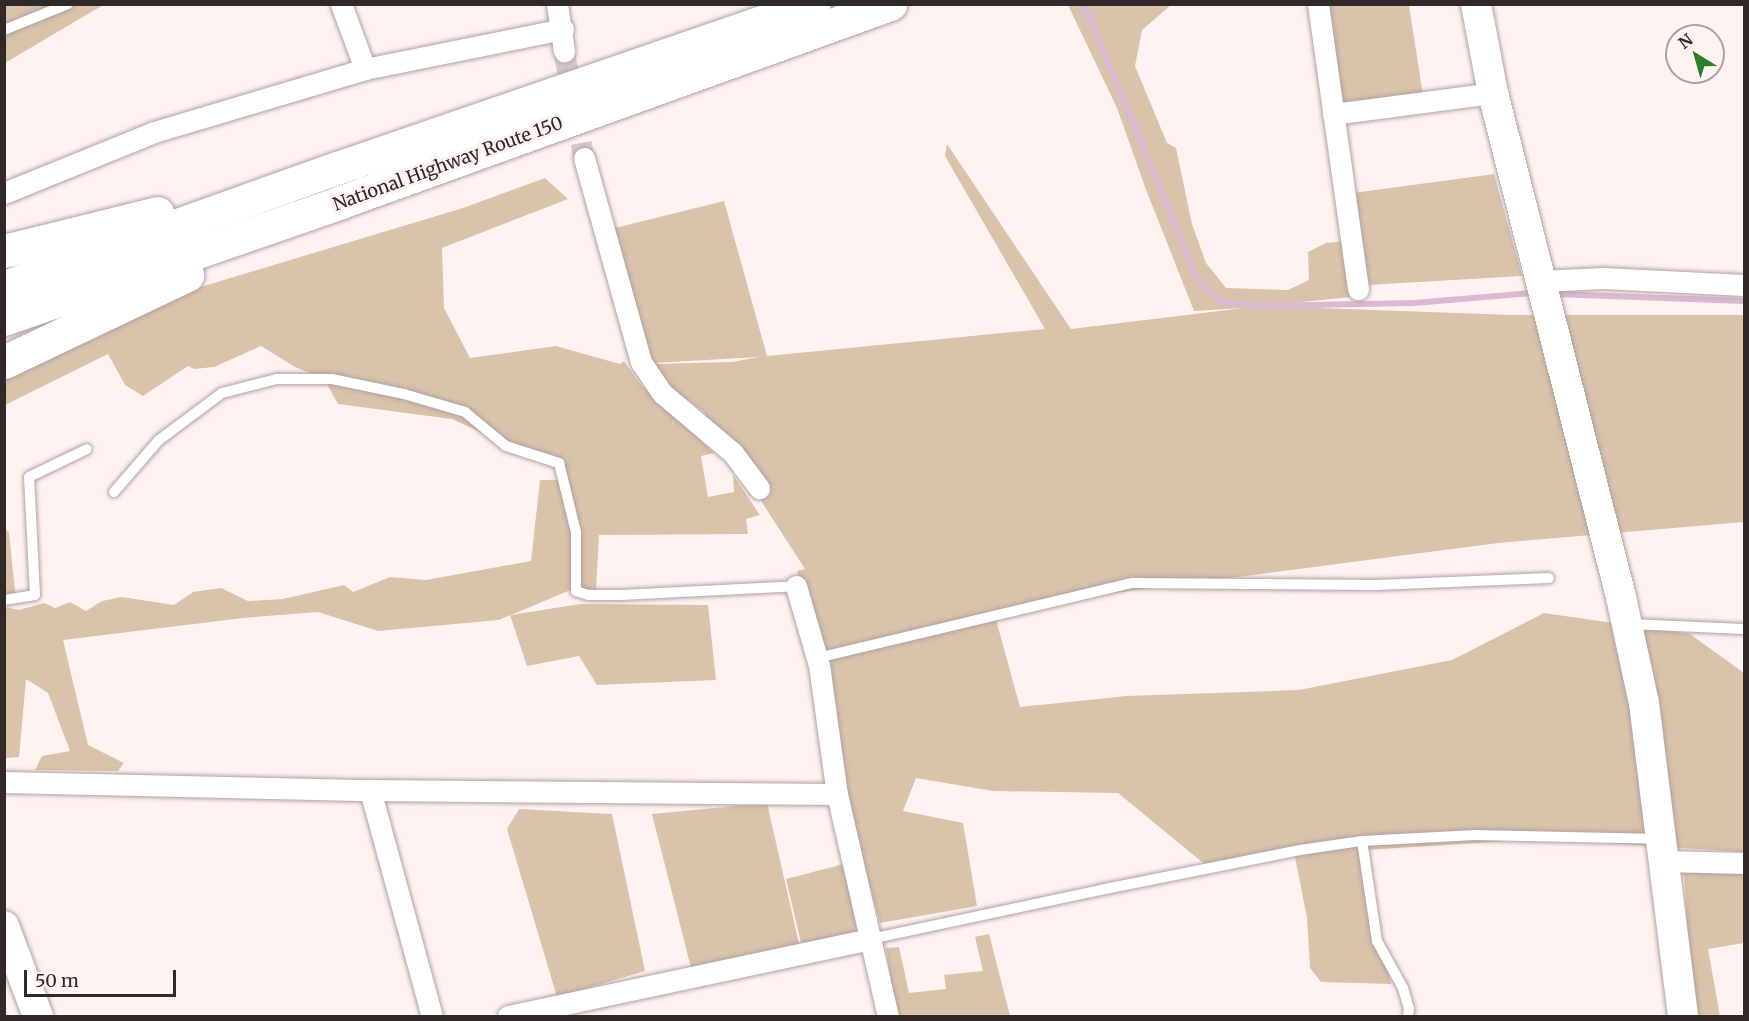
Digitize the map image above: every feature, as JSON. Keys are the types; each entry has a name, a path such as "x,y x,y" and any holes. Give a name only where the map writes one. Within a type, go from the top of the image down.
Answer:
{"highway":[{"name":"National Highway Route 150","path":"4,319 64,282 337,168 814,4"},
{"name":"National Highway Route 150","path":"4,287 64,282 341,202 890,4"},
{"path":"4,251 337,168"},
{"path":"4,362 341,202"}],"street":[{"path":"341,4 365,69"},
{"path":"557,4 564,51"},
{"path":"1318,4 1358,289"},
{"path":"1476,4 1493,93 1627,624 1644,703 1683,1017"},
{"path":"4,193 154,132 365,69 562,29"},
{"path":"1333,114 1493,93"},
{"path":"585,158 641,362 662,393 733,453 759,488"},
{"path":"1543,290 1603,278 1744,285"},
{"path":"796,586 817,658 837,794 888,1017"},
{"path":"4,782 370,790 837,794"},
{"path":"370,790 432,1017"},
{"path":"1664,850 1744,863"},
{"path":"4,926 38,1017"},
{"path":"508,1017 870,939"}],"lane":[{"path":"4,30 68,4"},
{"path":"114,492 159,440 222,393 277,379 332,379 404,394 465,412 506,446 559,463 576,532 576,591 588,595 621,595 796,586"},
{"path":"4,600 35,595 29,477 87,448"},
{"path":"817,658 1133,584 1376,585 1549,578"},
{"path":"1627,624 1744,629"},
{"path":"870,939 1300,850 1362,841 1475,835 1664,850"},
{"path":"1362,841 1377,941 1403,988 1409,1009 1408,1017"}],"shaded area":[{"path":"5,4 103,5 5,63"},
{"path":"1068,5 1171,5 1142,30 1135,66 1167,143 1176,148 1192,224 1206,263 1226,288 1288,290 1309,280 1308,252 1326,243 1345,241 1352,297 1260,306 1513,315 1744,315 1744,522 1498,543 1077,598 997,610 835,653 995,616 1020,707 1127,696 1299,690 1452,660 1544,613 1690,634 1744,673 1744,852 1544,839 1364,850 1391,984 1321,982 1310,968 1307,918 1295,857 1208,867 1118,793 993,791 916,778 903,811 963,823 977,906 880,923 846,801 820,658 797,571 805,569 703,411 659,380 656,364 732,362 759,357 653,363 607,230 724,201 767,356 1045,329 945,156 947,144 1071,329 1244,308 1194,311 1145,187 1117,108"},
{"path":"1318,5 1409,5 1424,102 1332,107"},
{"path":"1494,174 1522,276 1368,285 1353,193"},
{"path":"545,178 568,199 442,248 444,308 470,358 556,346 620,364 624,361 641,385 714,453 701,456 708,497 734,492 733,475 760,515 746,519 748,534 599,535 596,590 573,589 511,615 580,604 708,605 716,680 597,685 579,656 527,666 510,615 499,620 378,631 318,612 243,618 63,640 88,745 124,763 118,771 35,770 42,756 70,751 48,693 26,679 19,757 5,758 5,607 19,610 44,603 55,608 70,602 86,611 102,601 122,597 174,605 193,592 221,588 248,601 283,599 344,585 353,592 390,577 426,580 531,561 540,480 558,480 555,467 452,419 338,404 324,379 295,367 261,346 214,367 194,369 188,366 143,396 125,385 108,354 5,405 5,373 204,286 463,208"},
{"path":"4,527 9,533 16,600 5,601"},
{"path":"767,803 799,944 691,968 652,814"},
{"path":"519,809 612,814 645,971 557,997 507,829"},
{"path":"844,864 857,930 854,935 802,947 786,879"},
{"path":"1684,872 1744,873 1744,943 1708,949 1720,1016 1692,1016"},
{"path":"989,934 1010,1016 896,1016 886,948 899,947 909,993 946,989 944,975 983,971 975,937"}],"waterway":[{"path":"1084,4 1198,280 1222,302 1257,306 1414,303 1534,293"},
{"path":"1554,294 1744,301"}],"tunnel":[{"path":"564,51 584,158"}]}
